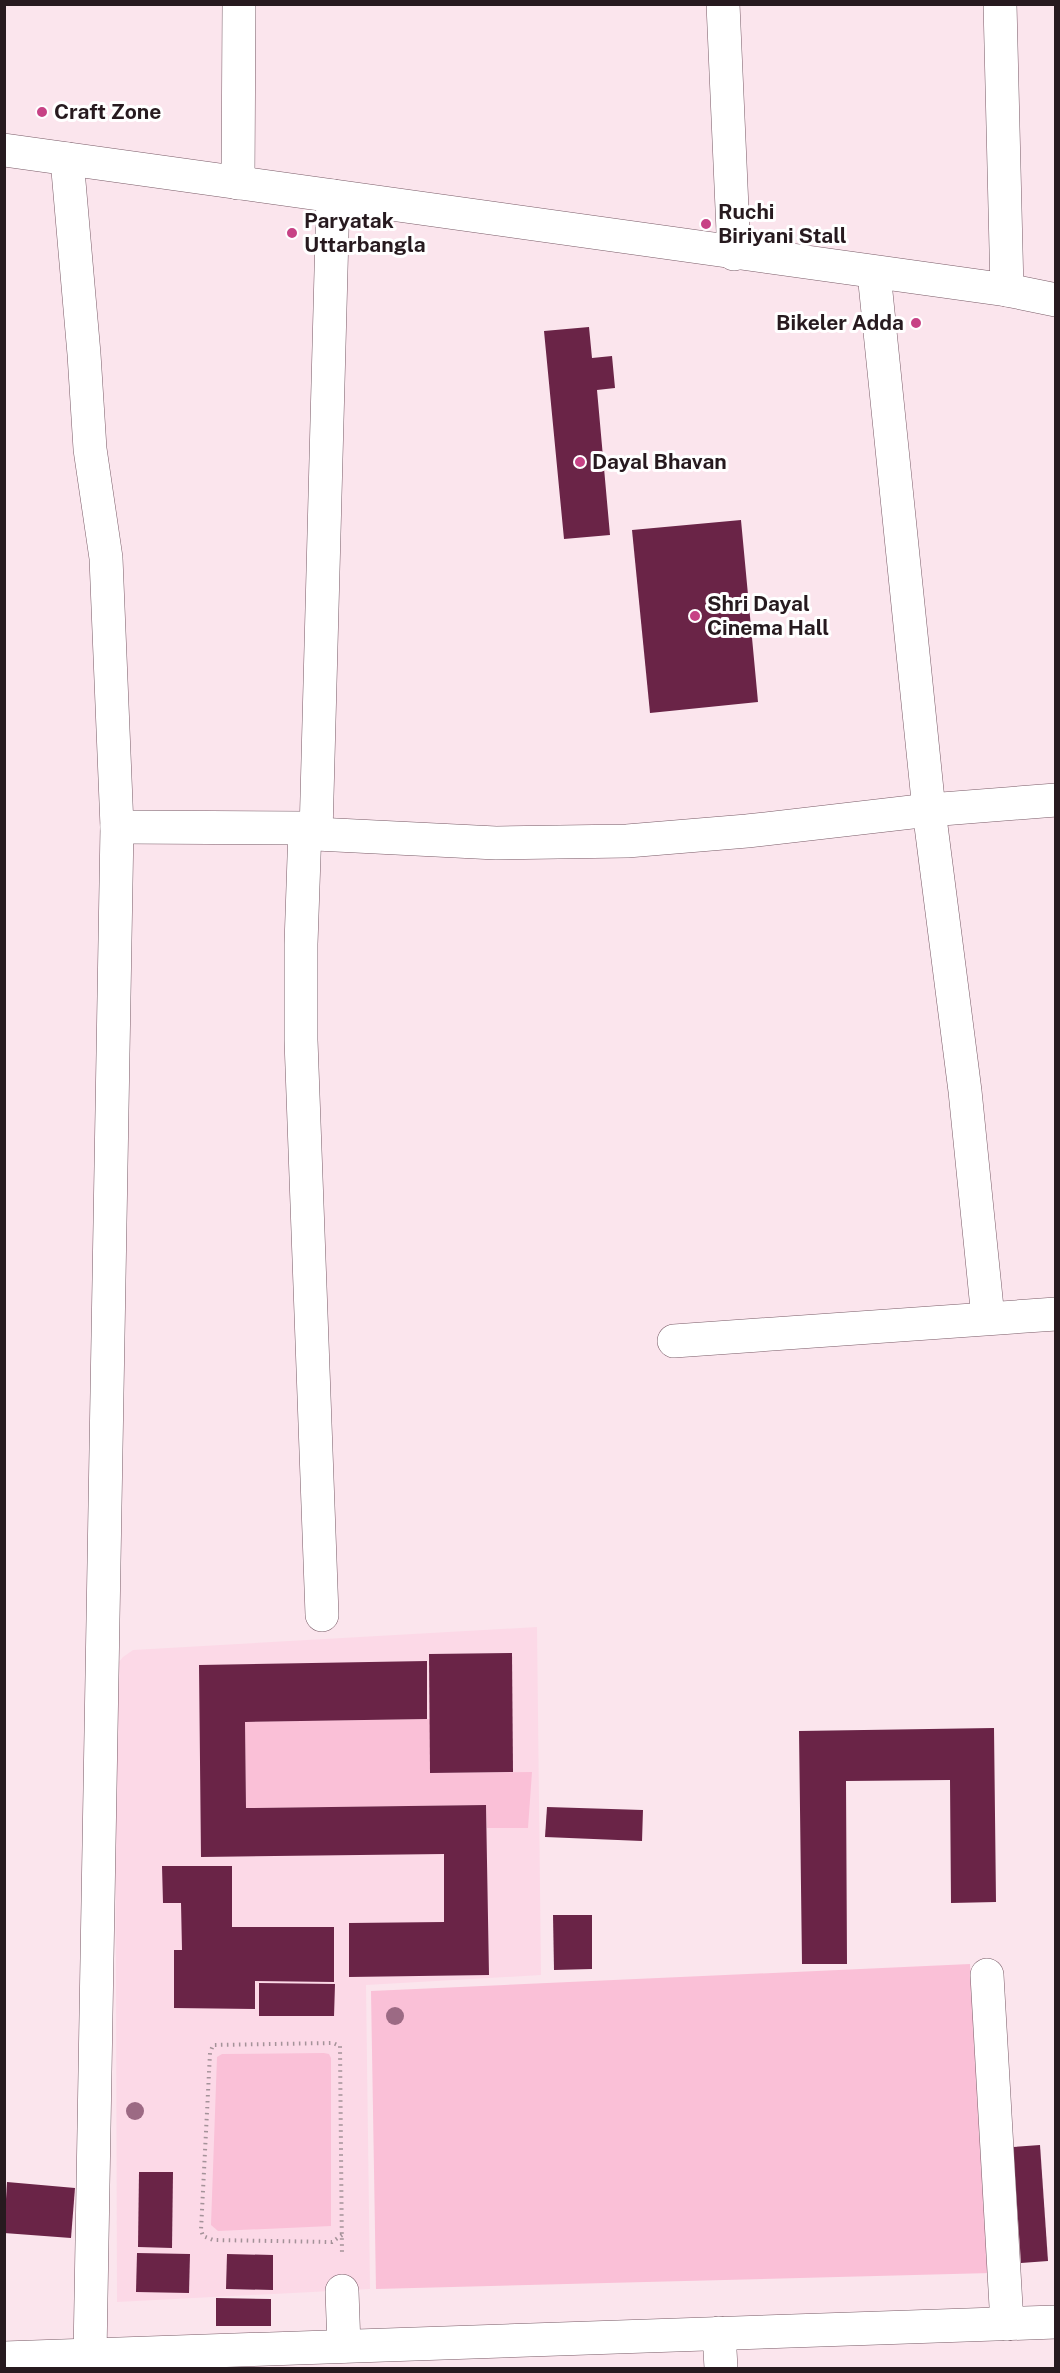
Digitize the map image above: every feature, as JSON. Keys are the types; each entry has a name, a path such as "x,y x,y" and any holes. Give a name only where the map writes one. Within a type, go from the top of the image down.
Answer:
{"street":[{"path":"238,183 239,4"},
{"path":"723,4 734,254"},
{"path":"1000,4 1007,290"},
{"path":"4,150 734,254 1007,290 1056,300"},
{"path":"67,159 90,449 106,558 117,828 90,2355"},
{"path":"322,1615 302,1040 301,944 311,831 333,196"},
{"path":"874,273 929,810 965,1091 988,1318"},
{"path":"117,828 311,831 433,841 585,843 690,836 929,810 1056,800"},
{"path":"674,1341 1056,1314"},
{"path":"987,1975 1008,2324"},
{"path":"342,2291 364,2353"},
{"path":"4,2358 90,2355 364,2353 719,2333 1056,2322"},
{"path":"719,2333 721,2368"}],"path":[{"path":"333,2043 340,2046 342,2235 332,2242 213,2240 203,2236 201,2230 210,2053 213,2045 333,2043"}],"shaded area":[{"path":"537,1627 541,1975 366,1985 370,2289 117,2302 115,1667 133,1650"},
{"path":"430,1719 430,1773 532,1772 528,1828 487,1828 486,1805 246,1808 245,1722"},
{"path":"970,1964 991,2273 376,2289 371,1991"},
{"path":"222,2054 329,2054 331,2058 331,2226 218,2231 211,2225 217,2057"}],"building":[{"name":"Dayal Bhavan","path":"589,327 592,358 612,356 615,388 597,390 610,535 564,539 544,331"},
{"name":"Shri Dayal Cinema Hall","path":"741,520 758,702 650,713 632,530"},
{"path":"512,1653 513,1772 430,1773 429,1654"},
{"path":"427,1661 427,1719 245,1722 246,1808 486,1805 489,1975 349,1977 349,1923 444,1922 444,1854 201,1857 199,1665"},
{"path":"994,1728 996,1902 951,1903 950,1780 846,1781 847,1964 802,1964 799,1731"},
{"path":"547,1807 643,1810 642,1841 545,1837"},
{"path":"162,1866 232,1866 232,1927 334,1927 334,1982 255,1981 255,2009 174,2008 174,1950 182,1950 181,1903 163,1903"},
{"path":"553,1915 592,1915 592,1969 554,1970"},
{"path":"259,1983 335,1984 334,2016 259,2016"},
{"path":"1040,2145 1048,2261 1021,2263 1013,2147"},
{"path":"139,2172 173,2172 172,2248 138,2247"},
{"path":"7,2182 75,2188 71,2238 4,2233"},
{"path":"137,2253 190,2254 189,2293 136,2292"},
{"path":"227,2254 273,2255 273,2290 226,2289"},
{"path":"216,2298 271,2299 271,2326 216,2326"}],"place":[{"name":"Craft Zone","path":"42,112"},
{"name":"Ruchi Biriyani Stall","path":"706,224"},
{"name":"Paryatak Uttarbangla","path":"292,233"},
{"name":"Bikeler Adda","path":"916,323"},
{"name":"Dayal Bhavan","path":"580,462"},
{"name":"Shri Dayal Cinema Hall","path":"695,616"}]}
